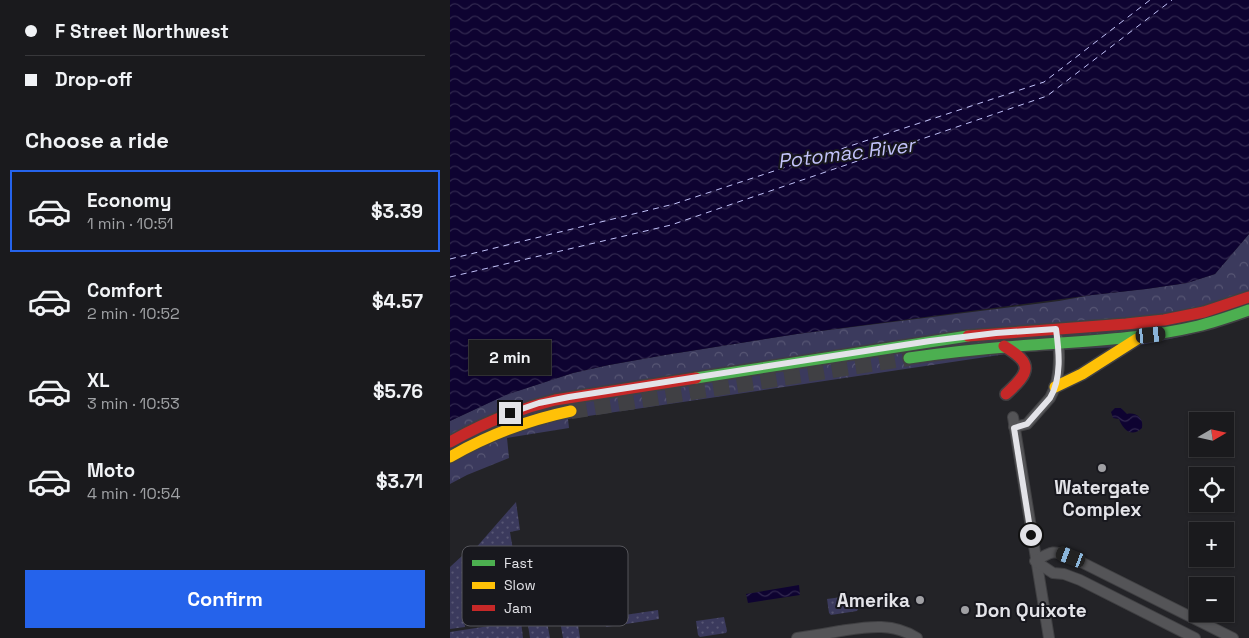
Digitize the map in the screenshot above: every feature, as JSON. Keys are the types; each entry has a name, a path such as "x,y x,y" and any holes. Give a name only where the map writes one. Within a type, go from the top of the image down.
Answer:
{"main road":[{"path":"450,442 495,418 539,403 569,397 930,341 996,333 1138,323 1177,318 1249,297"},
{"path":"909,358 1004,346 1161,334 1216,322 1249,310"},
{"path":"1055,387 1082,374 1141,336"},
{"path":"1004,346 1022,357 1026,370 1020,383 1006,394"},
{"path":"450,457 479,441 511,427 534,419 570,411"}],"street":[{"path":"1049,638 1013,422 1025,425 1050,398 1055,387 1058,364 1056,329"},
{"path":"1035,561 1051,552 1060,552 1233,638"},
{"path":"1035,561 1053,573 1064,574 1080,580 1195,638"},
{"path":"797,638 884,626 900,629 917,638"}],"green space":[{"path":"1249,234 1249,317 1189,335 1136,346 1020,352 568,419 569,428 507,438 509,458 450,484 450,421 505,395 573,373 665,355 797,334 1187,283 1215,274"},
{"path":"516,502 520,530 510,532 512,546 478,546"},
{"path":"462,556 462,626 465,627 450,629 450,567"},
{"path":"856,595 857,611 831,615 829,613 827,599"},
{"path":"658,610 659,619 628,624 628,615"},
{"path":"724,617 726,633 700,637 698,635 696,621"},
{"path":"489,626 522,626 523,638 450,638 450,632"},
{"path":"528,626 548,626 550,638 530,638"},
{"path":"561,626 578,626 580,638 563,638"}],"water":[{"name":"Potomac River","path":"450,0 1249,0 1249,234 1215,274 1187,283 797,334 609,365 573,373 506,395 450,421"},
{"path":"1115,408 1121,408 1127,414 1139,416 1142,421 1142,428 1135,432 1125,429 1119,419 1113,418 1111,412"},
{"path":"799,585 800,595 748,603 746,594"}],"ferry route":[{"path":"450,259 674,204 1044,82 1150,0"},
{"path":"450,277 671,225 1047,96 1172,0"}],"tunnel":[{"path":"571,411 909,358"}],"traffic: fast":[{"path":"909,358 985,349 1157,334 1224,319 1249,310"},
{"path":"696,378 968,336"}],"traffic: slow":[{"path":"1055,387 1082,374 1137,339"},
{"path":"450,457 509,429 571,411"}],"traffic: jam":[{"path":"968,336 1164,320 1204,312 1249,297"},
{"path":"1004,346 1020,358 1025,368 1020,380 1006,394"},
{"path":"450,442 501,417 555,400 696,378"}],"place":[{"name":"Watergate Complex","path":"1102,468"},
{"name":"Amerika","path":"920,600"},
{"name":"Don Quixote","path":"965,610"}],"route":[{"path":"510,413 539,403 569,397 930,341 996,333 1056,329 1058,364 1053,393 1027,424 1014,428 1031,535"}]}
